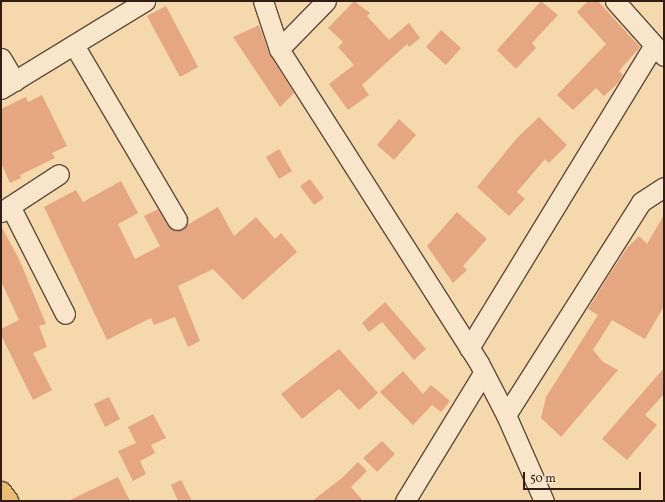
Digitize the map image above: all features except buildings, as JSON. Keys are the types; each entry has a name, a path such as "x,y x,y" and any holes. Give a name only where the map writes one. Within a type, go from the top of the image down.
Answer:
{"main road":[{"path":"1,493 6,501"}],"street":[{"path":"1,58 8,85 145,1"},
{"path":"263,1 279,49 469,348 506,415 544,501"},
{"path":"279,49 326,1"},
{"path":"469,348 659,50 615,1"},
{"path":"74,45 177,220"},
{"path":"59,174 6,209 65,314"},
{"path":"506,415 641,202 664,187"},
{"path":"405,501 483,373"}]}
